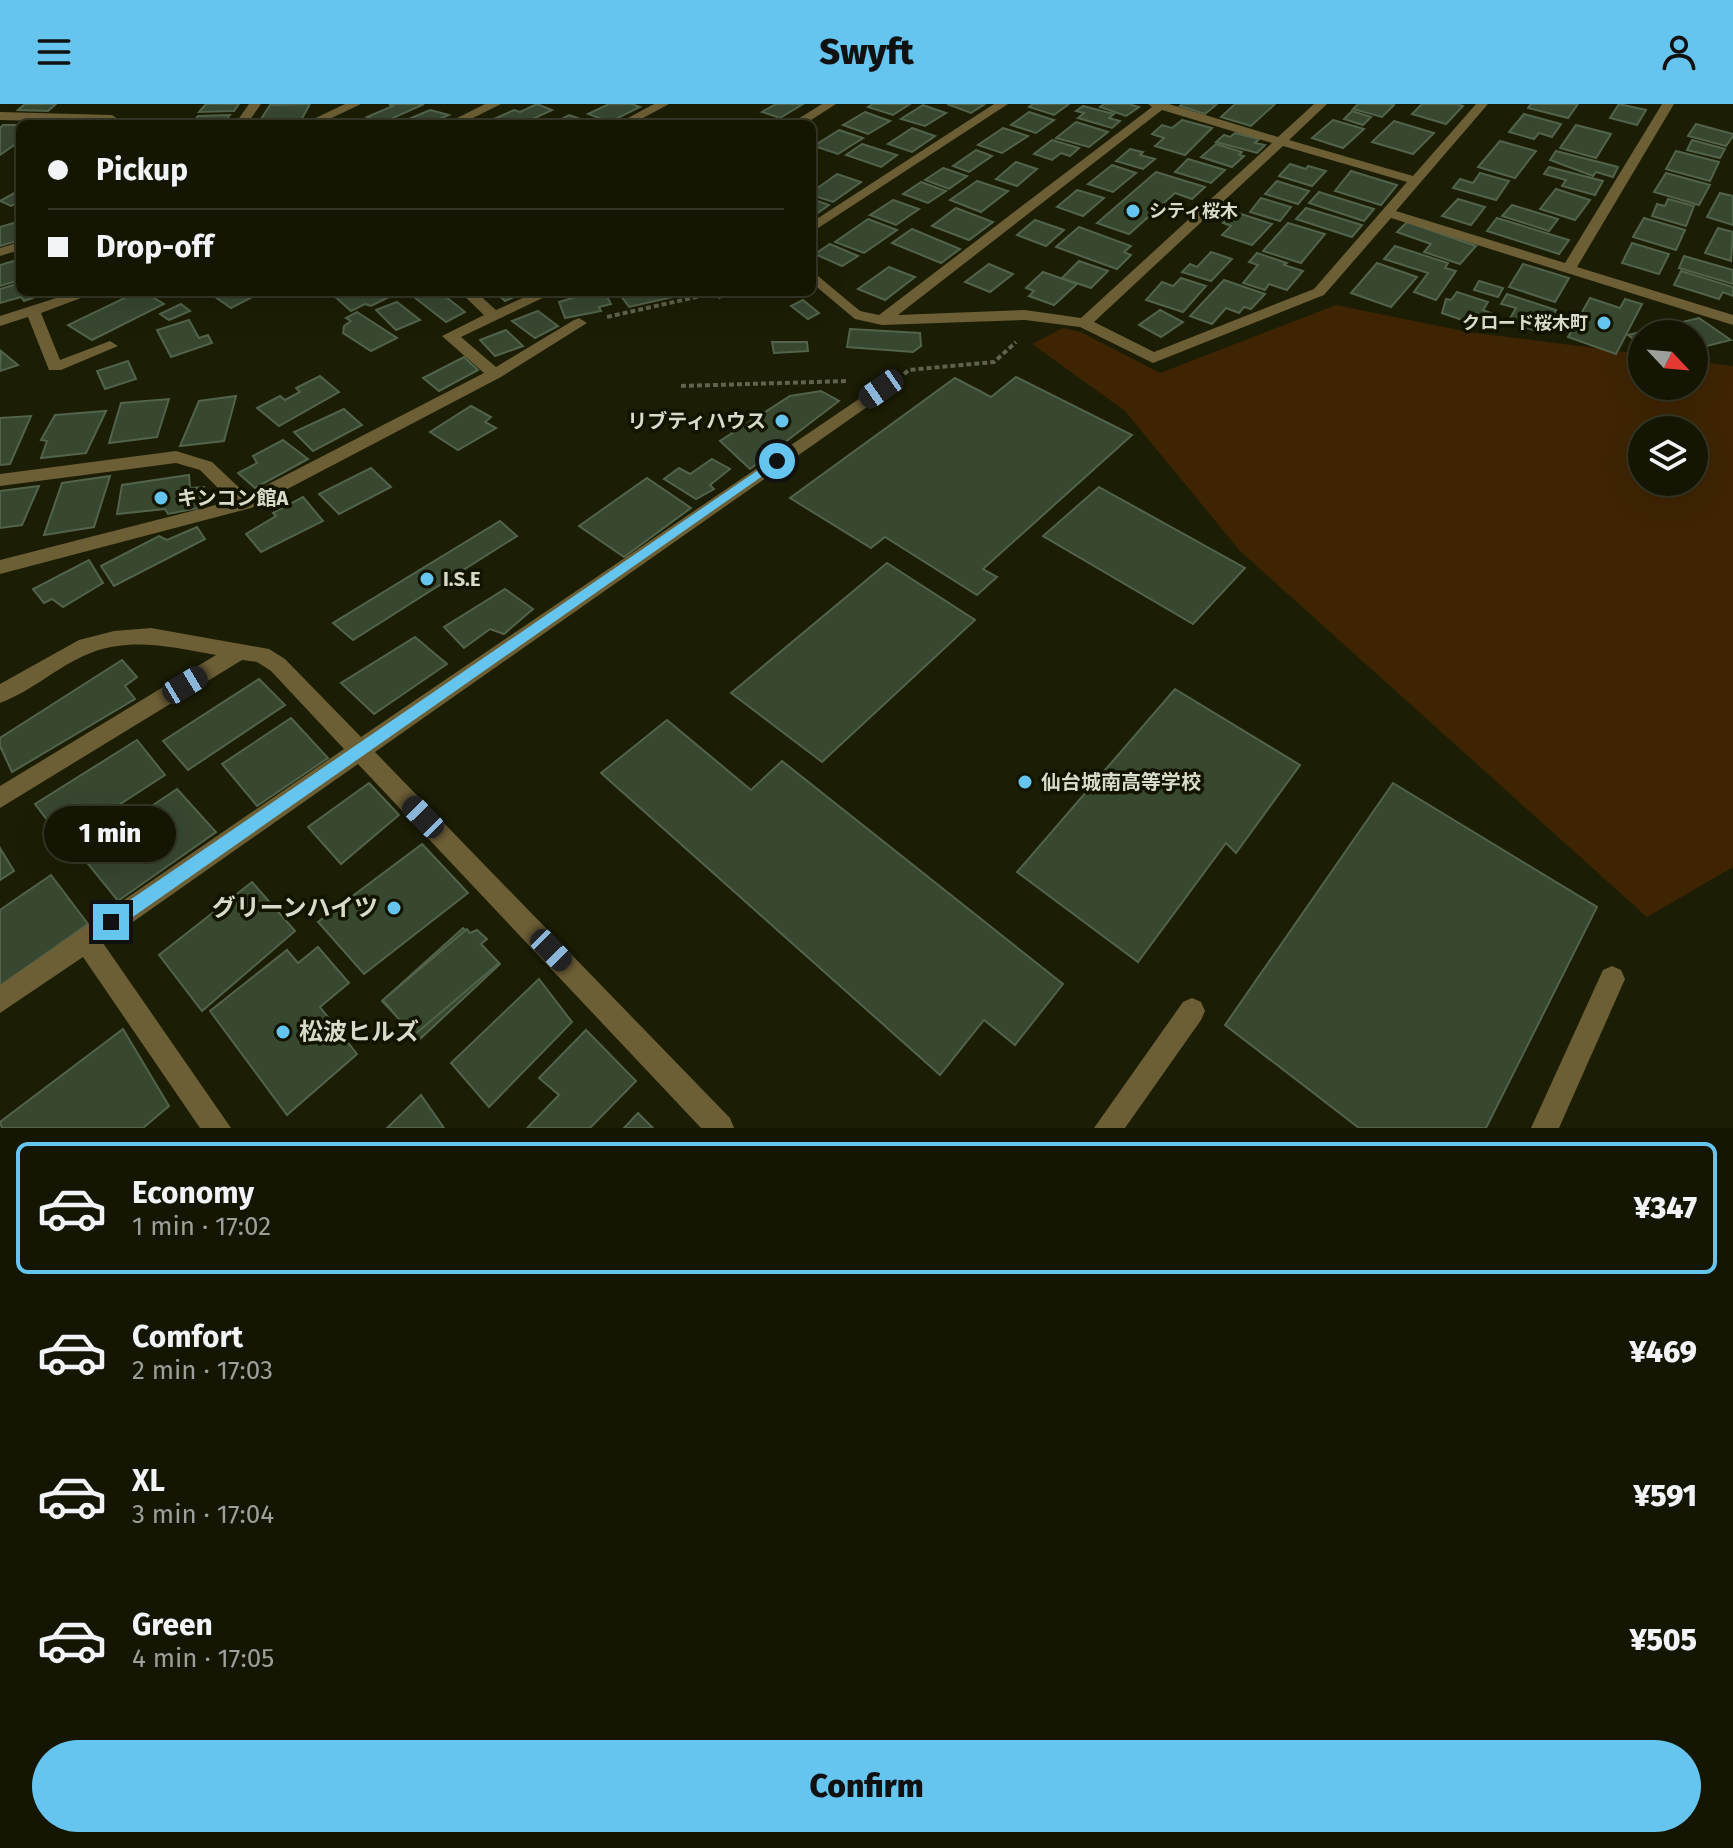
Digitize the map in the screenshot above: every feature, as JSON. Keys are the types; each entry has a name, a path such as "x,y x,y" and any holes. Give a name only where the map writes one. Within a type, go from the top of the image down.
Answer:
{"street":[{"path":"318,120 355,104"},
{"path":"460,120 495,104"},
{"path":"631,120 663,104"},
{"path":"803,120 830,104"},
{"path":"816,225 1002,104"},
{"path":"1084,323 1321,104"},
{"path":"816,279 855,314 882,320 1025,315 1084,323 1153,358 1319,292 1482,104"},
{"path":"1569,269 1668,104"},
{"path":"882,320 1159,105 1416,181"},
{"path":"0,116 113,118"},
{"path":"1389,213 1733,320"},
{"path":"0,321 78,296"},
{"path":"472,296 493,315"},
{"path":"495,374 450,336 538,296"},
{"path":"33,311 55,367 110,346"},
{"path":"2,564 245,504 495,374 579,323"},
{"path":"0,1000 881,389"},
{"path":"0,480 176,457 206,466 245,504"},
{"path":"0,694 86,646 114,639 151,636 262,655 278,665 720,1128"},
{"path":"0,798 238,652"},
{"path":"86,940 217,1128"},
{"path":"1545,1128 1612,979"},
{"path":"1108,1128 1192,1011"}],"path":[{"path":"579,323 700,296"},
{"path":"681,386 860,380 881,389 909,370 994,362"}],"shaded area":[{"path":"1336,305 1468,332 1628,352 1628,400 1708,400 1708,363 1733,366 1733,867 1647,917 1240,551 1125,411 1032,344 1063,328 1081,332 1160,373"}],"building":[{"path":"25,104 56,104 48,111 18,110"},
{"path":"206,104 239,104 234,111 199,112"},
{"path":"310,104 301,120 261,120 270,105"},
{"path":"389,104 424,104 389,120 367,117 393,106"},
{"path":"537,104 552,110 531,120 492,120 514,110 520,112"},
{"path":"609,104 640,107 614,120 588,114"},
{"path":"776,104 803,104 780,118 762,112"},
{"path":"873,104 910,104 893,115 868,107"},
{"path":"947,104 985,104 971,113"},
{"path":"1033,104 1069,104 1054,115 1029,107"},
{"path":"1104,104 1139,107 1126,116 1100,107"},
{"path":"1217,104 1205,114 1180,106"},
{"path":"1235,104 1275,104 1251,126 1221,117"},
{"path":"1358,104 1394,105 1382,117 1353,109"},
{"path":"1422,104 1463,106 1446,124 1412,114"},
{"path":"1531,104 1578,104 1568,118 1528,108"},
{"path":"1619,104 1646,110 1637,125 1610,118"},
{"path":"923,105 946,113 925,126 901,119"},
{"path":"1083,106 1114,114 1109,118 1120,121 1112,128 1078,118 1084,113 1076,111"},
{"path":"430,110 449,115 437,120 406,120"},
{"path":"1352,111 1371,117 1363,125 1344,119"},
{"path":"865,112 890,121 868,134 843,125"},
{"path":"1029,112 1054,120 1036,133 1011,125"},
{"path":"1524,114 1561,124 1552,137 1539,133 1534,139 1509,132"},
{"path":"230,115 226,120 195,120 198,116"},
{"path":"569,115 583,120 560,120"},
{"path":"1182,120 1212,128 1185,155 1155,146 1164,138 1152,134 1162,125 1172,128"},
{"path":"1333,120 1364,129 1343,148 1312,138"},
{"path":"1394,121 1434,133 1413,154 1372,142"},
{"path":"1076,122 1108,132 1089,147 1056,138"},
{"path":"1696,124 1733,136 1726,146 1688,136"},
{"path":"16,125 16,144 0,155 0,128"},
{"path":"1576,125 1611,134 1596,158 1560,148"},
{"path":"912,128 935,136 912,152 888,144"},
{"path":"1003,128 1028,136 1002,153 978,145"},
{"path":"839,130 863,138 838,154 816,145"},
{"path":"1235,133 1259,139 1255,143 1265,145 1257,153 1216,142 1224,135 1230,137"},
{"path":"1052,140 1079,148 1070,156 1061,153 1052,160 1034,154"},
{"path":"1692,140 1725,149 1720,158 1687,150"},
{"path":"1500,141 1536,151 1515,178 1478,167"},
{"path":"862,144 897,155 881,167 846,155"},
{"path":"1216,144 1242,152 1239,155 1244,156 1232,167 1201,157"},
{"path":"1130,149 1155,159 1143,169 1116,161"},
{"path":"976,150 992,156 969,172 953,166"},
{"path":"1556,151 1618,167 1613,177 1596,172 1593,176 1550,160"},
{"path":"1676,151 1719,162 1710,181 1666,169"},
{"path":"1188,159 1225,170 1211,183 1175,172"},
{"path":"1016,162 1037,169 1017,186 996,179"},
{"path":"1290,164 1326,171 1312,186 1279,176"},
{"path":"1112,165 1136,173 1113,192 1088,184"},
{"path":"1549,167 1603,181 1595,195 1562,186 1566,180 1544,174"},
{"path":"943,168 967,176 949,189 925,180"},
{"path":"1351,171 1397,185 1381,205 1335,191"},
{"name":"シティ桜木","path":"1156,172 1205,187 1192,199 1175,193 1129,234 1097,223"},
{"path":"1480,173 1509,181 1496,200 1453,188 1460,179 1473,183"},
{"path":"1666,173 1710,185 1699,205 1654,192"},
{"path":"837,174 861,182 833,202 816,196 816,189"},
{"path":"977,181 1008,191 981,212 950,200"},
{"path":"1277,181 1309,191 1298,204 1265,194"},
{"path":"921,182 946,191 928,203 903,194"},
{"path":"1556,189 1590,200 1575,220 1540,209"},
{"path":"1077,190 1104,198 1083,216 1057,207"},
{"path":"16,192 16,204 11,206 0,201"},
{"path":"1319,192 1374,209 1364,221 1309,203"},
{"path":"1720,193 1733,196 1733,225 1707,217"},
{"path":"1261,198 1291,207 1280,221 1250,212"},
{"path":"1458,199 1485,207 1471,225 1442,216"},
{"path":"1668,199 1694,206 1686,226 1652,216 1657,204 1665,206"},
{"path":"816,200 829,205 816,214"},
{"path":"893,200 919,209 896,225 870,215"},
{"path":"1512,205 1558,219 1549,231 1502,216"},
{"path":"956,208 993,222 969,240 932,226"},
{"path":"1306,208 1362,225 1352,237 1296,219"},
{"path":"1235,212 1272,224 1252,245 1222,235 1231,226 1223,223"},
{"path":"1497,218 1569,240 1559,254 1487,231"},
{"path":"1644,218 1685,230 1676,250 1633,237"},
{"path":"868,219 897,230 864,253 835,242"},
{"path":"1035,220 1064,230 1046,246 1017,235"},
{"path":"16,222 16,241 0,246 0,227"},
{"path":"1407,222 1476,246 1460,264 1424,252 1431,244 1397,232"},
{"path":"1288,223 1325,234 1301,263 1263,251"},
{"path":"1079,227 1131,246 1124,252 1131,255 1117,269 1056,247"},
{"path":"1718,228 1733,232 1731,261 1705,253"},
{"path":"912,229 960,249 941,263 892,243"},
{"path":"1632,243 1669,254 1659,274 1622,263"},
{"path":"830,244 858,256 842,266 816,253"},
{"path":"1395,246 1448,263 1445,268 1456,271 1436,300 1414,292 1428,273 1384,259"},
{"path":"1211,252 1232,259 1211,281 1182,272 1190,264 1197,267"},
{"path":"1257,253 1303,271 1287,290 1269,284 1265,290 1243,283 1258,265 1249,262"},
{"path":"1684,256 1733,270 1733,284 1679,268"},
{"path":"16,260 16,281 0,286 0,265"},
{"path":"1079,261 1108,271 1091,288 1062,278"},
{"path":"1377,263 1417,277 1391,307 1351,293"},
{"path":"989,264 1013,274 990,292 965,282"},
{"path":"1523,264 1569,278 1555,302 1509,287"},
{"path":"889,267 915,277 885,300 858,289"},
{"path":"1681,271 1733,287 1733,296 1723,292 1719,299 1674,285"},
{"path":"1043,272 1077,284 1054,305 1029,296 1034,291 1026,288"},
{"path":"1181,278 1206,286 1183,312 1146,300 1162,282 1173,286"},
{"path":"1224,280 1265,294 1251,309 1244,307 1239,313 1226,308 1212,324 1190,316"},
{"path":"1479,281 1503,288 1498,297 1474,290"},
{"path":"16,284 16,296 38,296 0,303 0,289"},
{"path":"1457,292 1488,302 1483,310 1496,315 1494,319 1482,316 1477,325 1442,313 1446,299 1451,300"},
{"path":"1507,294 1556,310 1543,333 1508,322 1516,308 1501,304"},
{"path":"129,296 151,296 164,304 92,340 68,325"},
{"path":"214,296 254,296 231,308"},
{"path":"334,296 389,297 371,306 365,304 351,311"},
{"path":"445,296 465,312 446,322 414,297"},
{"path":"499,296 516,296 505,301"},
{"path":"579,296 607,296 611,304 599,307 601,311 565,318 559,302"},
{"path":"621,296 677,296 629,307"},
{"name":"クロード桜木町","path":"1590,298 1620,308 1625,299 1642,304 1634,320 1628,320 1628,331 1616,354 1568,337"},
{"path":"803,300 819,313 808,319 791,306"},
{"path":"397,302 420,320 396,330 376,310"},
{"path":"181,304 190,311 169,320 160,314"},
{"path":"1160,310 1183,322 1161,337 1139,325"},
{"path":"538,311 558,326 535,338 512,321"},
{"path":"357,312 397,338 371,351 343,333 344,326 351,321 346,318"},
{"path":"189,320 199,338 208,335 212,343 171,357 157,330"},
{"path":"1708,324 1731,340 1708,346"},
{"path":"850,329 920,333 921,346 913,352 847,347"},
{"path":"506,330 523,346 495,356 480,340"},
{"path":"772,342 807,342 808,351 774,353"},
{"path":"1,351 18,365 0,371"},
{"path":"464,357 478,370 439,391 423,378"},
{"path":"128,361 136,379 105,389 97,371"},
{"path":"320,376 339,392 279,426 257,408 280,396 285,400 300,392 296,388"},
{"path":"1016,377 1132,435 983,569 997,577 977,595 885,537 871,548 790,498 955,378 991,397"},
{"name":"リブティハウス","path":"821,391 839,401 750,469 720,441 790,396"},
{"path":"236,396 224,441 180,446 199,401"},
{"path":"169,399 157,437 109,443 121,403"},
{"path":"471,406 491,417 485,422 496,428 458,450 430,432"},
{"path":"344,409 362,425 313,451 294,432"},
{"path":"106,411 86,453 41,458 47,441 41,440 55,415"},
{"path":"31,416 10,464 0,465 0,418"},
{"path":"283,440 308,459 255,488 238,473 257,463 253,456"},
{"path":"712,459 730,469 710,485 714,489 696,499 664,479 679,468 690,474"},
{"path":"371,468 391,487 339,514 319,494"},
{"name":"キンコン館A","path":"189,475 190,488 204,487 199,508 168,514 165,509 117,514 122,485"},
{"path":"110,476 94,527 44,535 62,483"},
{"path":"647,478 691,508 624,557 579,526"},
{"path":"39,486 22,525 0,528 0,491"},
{"path":"1099,487 1245,568 1193,624 1043,536"},
{"path":"303,497 323,521 261,552 246,534 276,516 273,513"},
{"name":"I.S.E","path":"500,521 517,536 353,640 333,623"},
{"path":"197,527 205,539 114,586 101,566 159,536 167,540"},
{"path":"89,560 103,583 63,607 52,599 44,603 33,589"},
{"path":"887,563 975,620 822,762 731,693"},
{"path":"505,589 533,609 504,634 490,629 464,648 444,627"},
{"path":"415,637 447,664 374,714 341,683"},
{"path":"122,660 137,677 125,686 135,699 12,772 0,746 0,738"},
{"path":"259,679 285,705 188,770 163,741"},
{"path":"1175,689 1300,765 1236,853 1226,843 1138,962 1017,872"},
{"path":"291,718 328,758 257,806 222,764"},
{"path":"667,720 751,790 782,761 1063,984 1015,1045 984,1020 940,1075 601,773"},
{"path":"137,740 165,775 63,841 35,804"},
{"path":"369,783 399,815 341,864 308,827"},
{"path":"1393,783 1597,907 1486,1128 1359,1128 1225,1025"},
{"path":"177,789 216,832 118,901 80,854"},
{"name":"グリーンハイツ","path":"422,844 468,893 364,974 318,922"},
{"path":"0,848 14,871 0,880"},
{"path":"51,875 88,924 0,986 0,910"},
{"path":"252,882 295,931 202,1011 159,955"},
{"path":"463,928 500,964 419,1040 382,1001"},
{"path":"467,929 470,933 477,930 487,939 481,944 499,963 413,1036 383,1000"},
{"name":"松波ヒルズ","path":"318,947 349,983 320,1007 357,1054 287,1115 210,1011 287,950 298,963"},
{"path":"539,979 572,1022 489,1107 451,1063"},
{"path":"123,1029 169,1106 143,1128 2,1128 0,1122"},
{"path":"586,1030 636,1081 590,1128 527,1128 559,1095 539,1078"},
{"path":"421,1095 444,1128 387,1128"},
{"path":"638,1113 653,1128 624,1128"}],"place":[{"name":"シティ桜木","path":"1133,211"},
{"name":"クロード桜木町","path":"1604,323"},
{"name":"リブティハウス","path":"782,421"},
{"name":"キンコン館A","path":"161,498"},
{"name":"I.S.E","path":"427,579"},
{"name":"仙台城南高等学校","path":"1025,782"},
{"name":"グリーンハイツ","path":"394,908"},
{"name":"松波ヒルズ","path":"283,1032"}],"route":[{"path":"111,922 777,461"}]}
